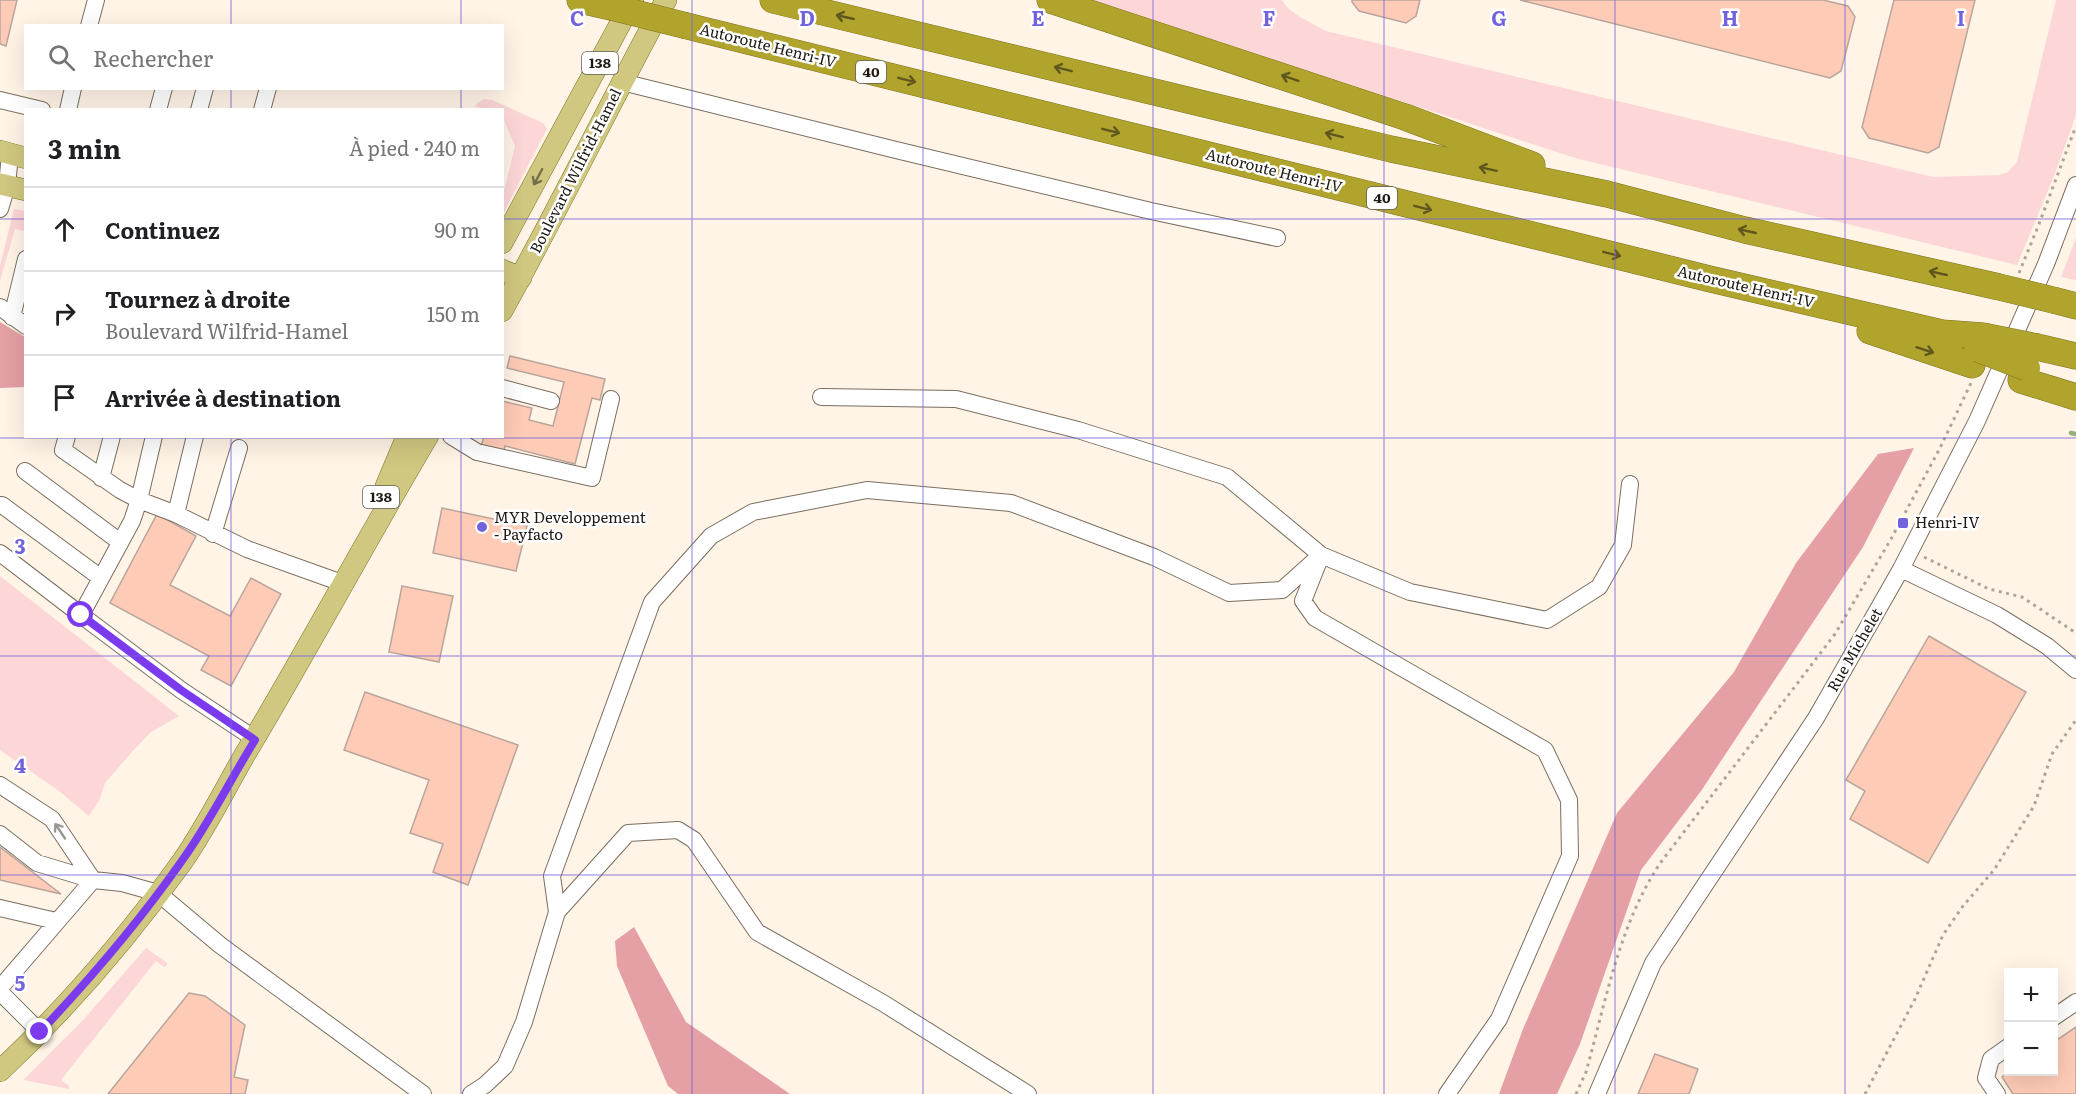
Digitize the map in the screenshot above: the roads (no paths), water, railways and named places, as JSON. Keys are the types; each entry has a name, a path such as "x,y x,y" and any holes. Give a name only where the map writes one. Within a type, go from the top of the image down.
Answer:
{"highway":[{"name":"Autoroute Henri-IV","path":"580,0 622,4 687,26 1710,279 1942,333 1977,357"},
{"path":"772,0 1391,149 1607,194 1745,230 2067,303"},
{"path":"1050,0 1405,117 1607,194"},
{"path":"1710,279 1977,357 2028,365 2076,384"},
{"path":"1977,357 2028,365 2076,356"},
{"path":"2028,365 2076,397"}],"main road":[{"name":"Boulevard Wilfrid-Hamel","path":"505,301 512,274 563,200 666,0"},
{"name":"Boulevard Wilfrid-Hamel","path":"504,239 622,4"},
{"name":"138","path":"356,558 406,438"},
{"name":"138","path":"0,1071 87,983 183,860 255,740 356,558 427,438"}],"street":[{"path":"90,24 96,0"},
{"path":"622,82 919,156 1277,238"},
{"path":"68,108 73,90"},
{"path":"159,108 163,90"},
{"path":"199,108 204,90"},
{"path":"262,108 267,90"},
{"path":"0,100 34,108"},
{"path":"0,209 11,186 12,154"},
{"name":"Rue Michelet","path":"1597,1094 1653,963 1815,718 1901,570 1977,421 2046,264 2076,185"},
{"path":"12,317 24,267"},
{"path":"504,389 550,401"},
{"path":"821,397 956,399 1124,444 1227,477 1321,555 1410,592 1548,620 1599,587 1623,545 1630,484"},
{"path":"454,438 477,452 592,478 611,399"},
{"path":"66,438 63,450 120,490 139,500 176,514 247,549 342,583"},
{"path":"102,478 112,438"},
{"path":"81,615 132,521 154,438"},
{"path":"176,514 195,438"},
{"path":"213,534 239,448"},
{"path":"25,471 120,542"},
{"path":"471,1094 485,1085 505,1066 524,1022 557,912 552,876 652,602 711,536 753,512 867,490 1011,503 1154,556 1229,593 1282,590 1321,555"},
{"path":"2,505 101,578"},
{"path":"0,553 181,690 255,740"},
{"path":"1321,555 1303,601 1315,618 1545,750 1569,800 1570,856 1499,1019 1447,1094"},
{"path":"1901,570 1997,615 2047,646 2076,670"},
{"path":"0,785 52,819 93,880"},
{"path":"557,912 628,833 678,830 694,840 758,932 884,1003 1028,1094"},
{"path":"0,834 37,863 93,880 122,883 158,893 220,945 423,1094"},
{"path":"40,1032 0,990 93,880"},
{"path":"0,908 56,921"},
{"path":"2058,1014 2076,1002"},
{"path":"1997,1094 1986,1078 1991,1059 2004,1050"}],"waterway":[{"path":"2071,433 2076,434"}],"place":[{"name":"Henri-IV","path":"1903,523"},
{"name":"MYR Developpement - Payfacto","path":"482,527"}]}
